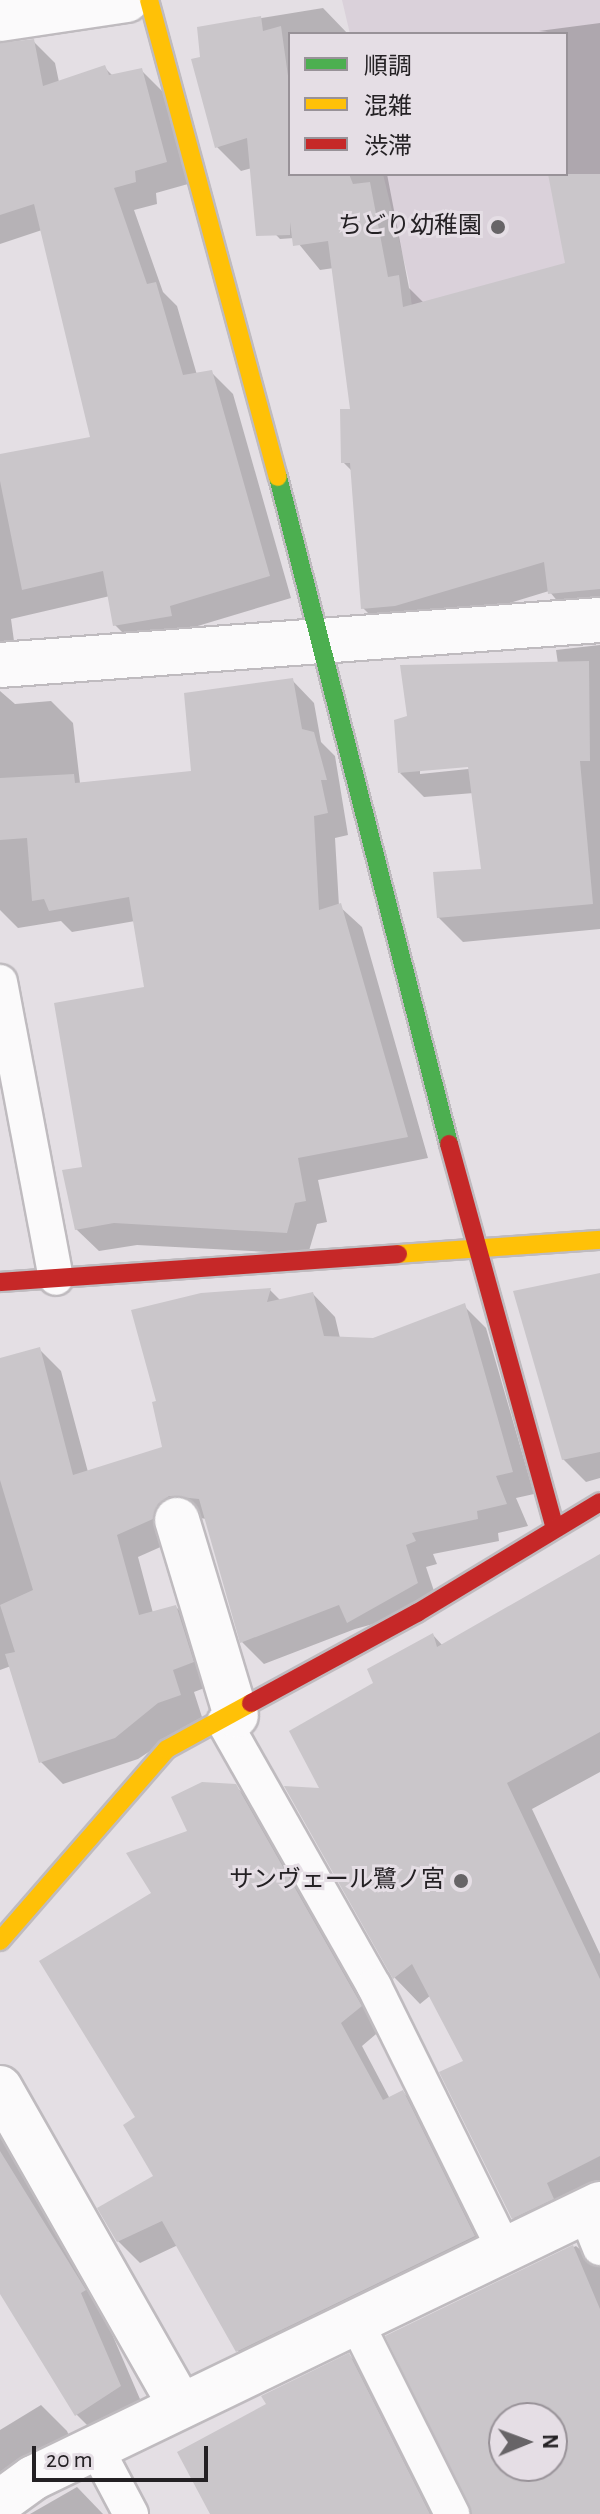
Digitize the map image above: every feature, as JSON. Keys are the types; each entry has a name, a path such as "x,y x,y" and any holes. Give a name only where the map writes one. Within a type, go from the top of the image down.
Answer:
{"street":[{"path":"0,19 127,0"},
{"path":"149,0 323,641 475,1249 555,1528"},
{"path":"0,665 600,620"},
{"path":"0,1282 600,1240"},
{"path":"0,1941 167,1749 230,1718 600,1502"},
{"path":"177,1520 230,1718"},
{"path":"0,2088 181,2406"},
{"path":"0,2502 33,2478 505,2251 595,2221"}],"lane":[{"path":"0,982 56,1278"},
{"path":"230,1718 374,1986 505,2251"},
{"path":"356,2322 452,2514"},
{"path":"96,2448 131,2514"}],"shaded area":[{"name":"ちどり幼稚園","path":"342,0 600,0 600,382 423,404 409,281 383,176 568,176 568,32 350,32"}],"building":[{"path":"261,16 263,31 281,26 288,76 288,176 350,176 353,184 370,182 388,277 399,275 403,307 565,263 548,176 600,174 600,589 548,594 544,562 395,606 361,609 350,463 341,463 340,409 350,409 328,241 293,246 290,222 290,235 256,236 247,138 215,148 191,59 200,57 197,27"},
{"path":"34,39 43,86 105,65 109,75 142,68 167,162 135,171 136,182 114,188 147,284 156,282 183,375 212,370 270,576 170,606 172,616 113,626 103,571 22,590 0,481 0,454 90,437 34,204 0,215 0,43"},
{"path":"589,661 590,761 580,761 593,904 437,918 433,872 481,869 468,767 398,773 394,720 407,716 400,665"},
{"path":"293,678 302,729 314,732 327,780 321,780 328,813 314,816 319,910 341,903 408,1137 298,1158 306,1201 295,1203 287,1233 114,1223 75,1230 62,1170 82,1167 54,1003 144,987 129,897 49,911 44,899 32,901 27,838 0,840 0,778 74,774 75,783 191,771 184,693"},
{"path":"600,1273 600,1452 562,1460 513,1291"},
{"path":"271,1288 267,1302 313,1292 324,1336 373,1338 465,1303 513,1472 496,1476 507,1504 477,1511 478,1519 412,1533 416,1541 406,1545 418,1583 347,1623 339,1605 240,1643 199,1499 169,1496 158,1504 153,1519 117,1535 139,1615 176,1605 194,1662 173,1670 181,1695 158,1703 115,1738 39,1763 5,1654 15,1652 0,1605 33,1590 0,1480 0,1358 40,1347 73,1475 162,1447 152,1402 156,1401 131,1310 201,1293"},
{"name":"サンヴェール鷺ノ宮","path":"600,1554 600,1732 507,1783 600,1979 600,2156 547,2183 554,2199 512,2219 439,2072 463,2061 412,1964 393,1979 284,1786 319,1788 289,1731 373,1683 367,1669 433,1633 437,1647"},
{"path":"202,1782 236,1784 362,2006 341,2023 383,2100 403,2090 475,2236 236,2352 162,2221 117,2242 97,2208 153,2176 123,2125 135,2117 39,1961 151,1893 126,1853 187,1831 171,1797"},
{"path":"0,2151 86,2290 81,2293 121,2386 75,2416 0,2294"},
{"path":"573,2245 600,2309 600,2514 472,2514 385,2336"},
{"path":"349,2353 430,2514 210,2514 177,2452 266,2404 261,2396"}],"traffic: fast":[{"path":"278,477 449,1144"}],"traffic: slow":[{"path":"149,0 278,477"},
{"path":"398,1254 600,1240"},
{"path":"0,1941 167,1749 251,1703"}],"traffic: jam":[{"path":"449,1144 555,1528"},
{"path":"0,1282 398,1254"},
{"path":"251,1703 417,1613 600,1502"}],"place":[{"name":"ちどり幼稚園","path":"498,227"},
{"name":"サンヴェール鷺ノ宮","path":"461,1881"}]}
